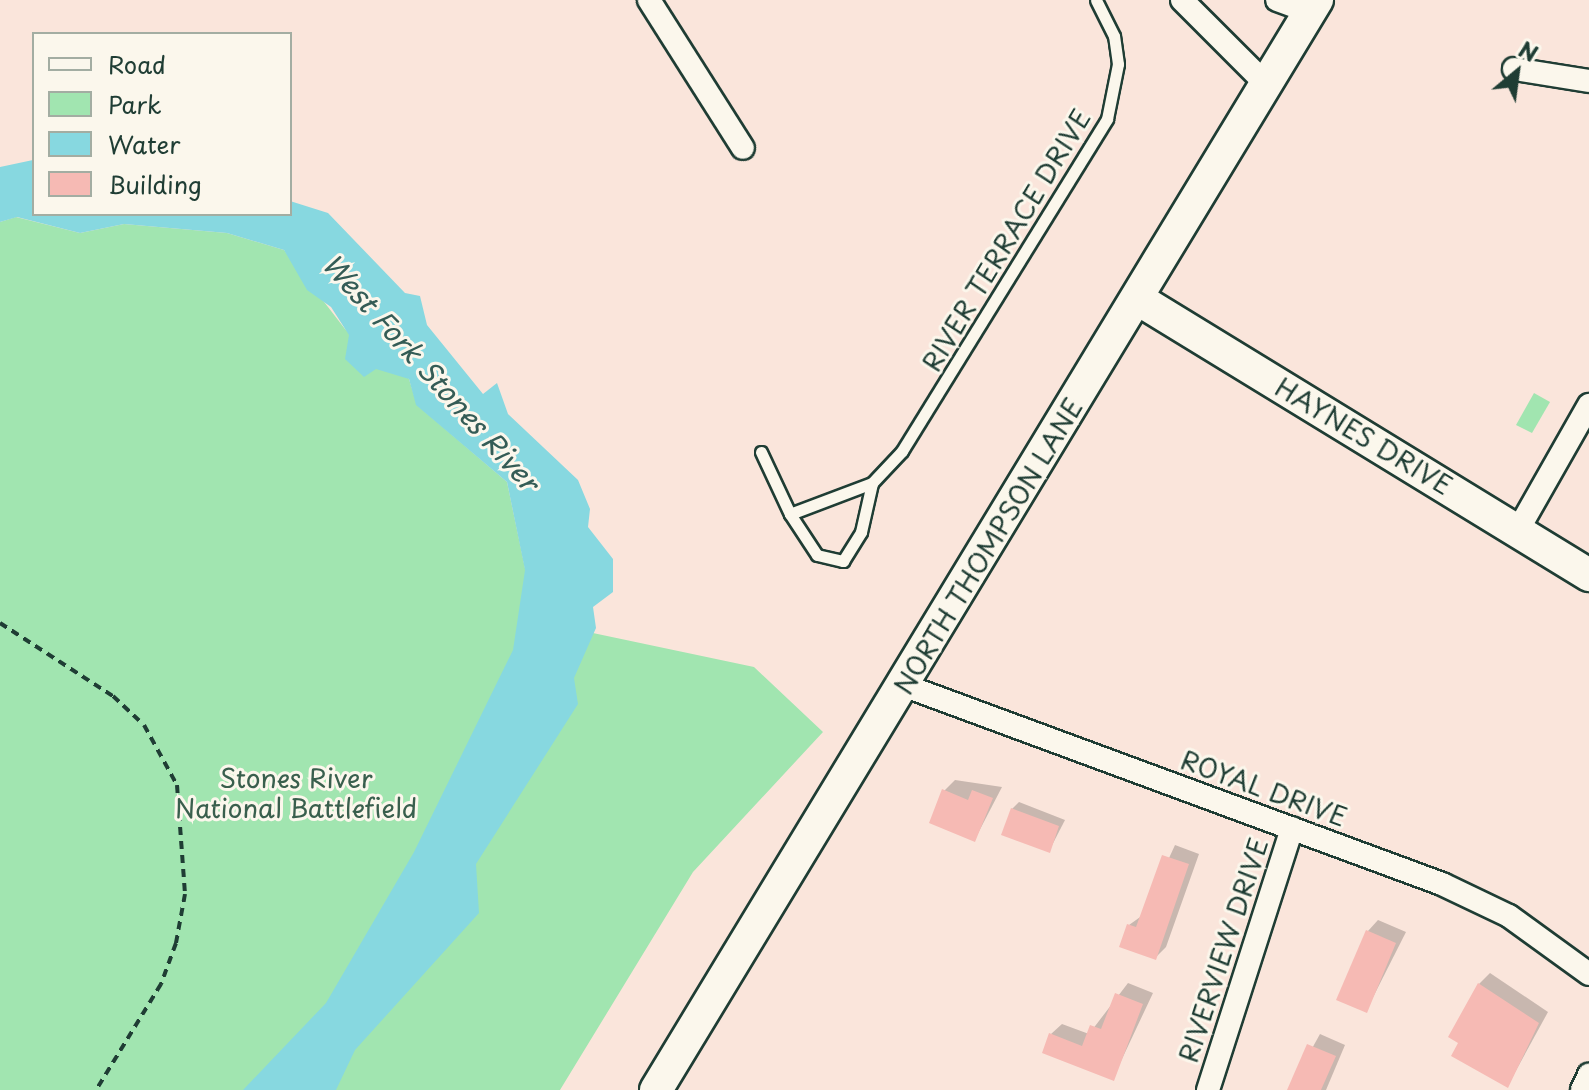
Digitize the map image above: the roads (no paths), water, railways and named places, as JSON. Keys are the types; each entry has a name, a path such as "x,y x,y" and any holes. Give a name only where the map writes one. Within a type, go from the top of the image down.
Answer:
{"main road":[{"name":"NORTH THOMPSON LANE","path":"656,1090 1313,6"},
{"name":"HAYNES DRIVE","path":"1138,299 1589,575"}],"street":[{"path":"649,0 743,148"},
{"path":"1182,0 1266,84"},
{"path":"1277,0 1313,6"},
{"path":"1514,69 1589,81"},
{"path":"1518,530 1589,405"},
{"name":"ROYAL DRIVE","path":"903,685 1292,828 1509,916 1589,974"},
{"name":"RIVERVIEW DRIVE","path":"1208,1090 1292,828"},
{"path":"1582,1090 1589,1075"}],"lane":[{"name":"RIVER TERRACE DRIVE","path":"790,514 872,483 902,451 1107,119 1118,64 1098,1"},
{"path":"761,452 790,514 817,555 843,561 861,532 872,483"}],"water":[{"name":"West Fork Stones River","path":"32,160 32,216 292,216 292,202 328,213 405,293 420,296 427,325 483,394 497,383 508,414 578,480 590,509 588,527 613,559 613,592 593,607 596,628 574,678 578,704 476,864 479,913 355,1050 336,1090 243,1090 326,1003 414,852 513,650 525,570 507,482 416,405 409,379 376,369 364,377 345,359 349,335 331,307 307,290 284,250 227,233 124,224 80,233 17,217 0,222 0,167"}],"park label":[{"name":"Stones River National Battlefield","path":"296,793"}]}
